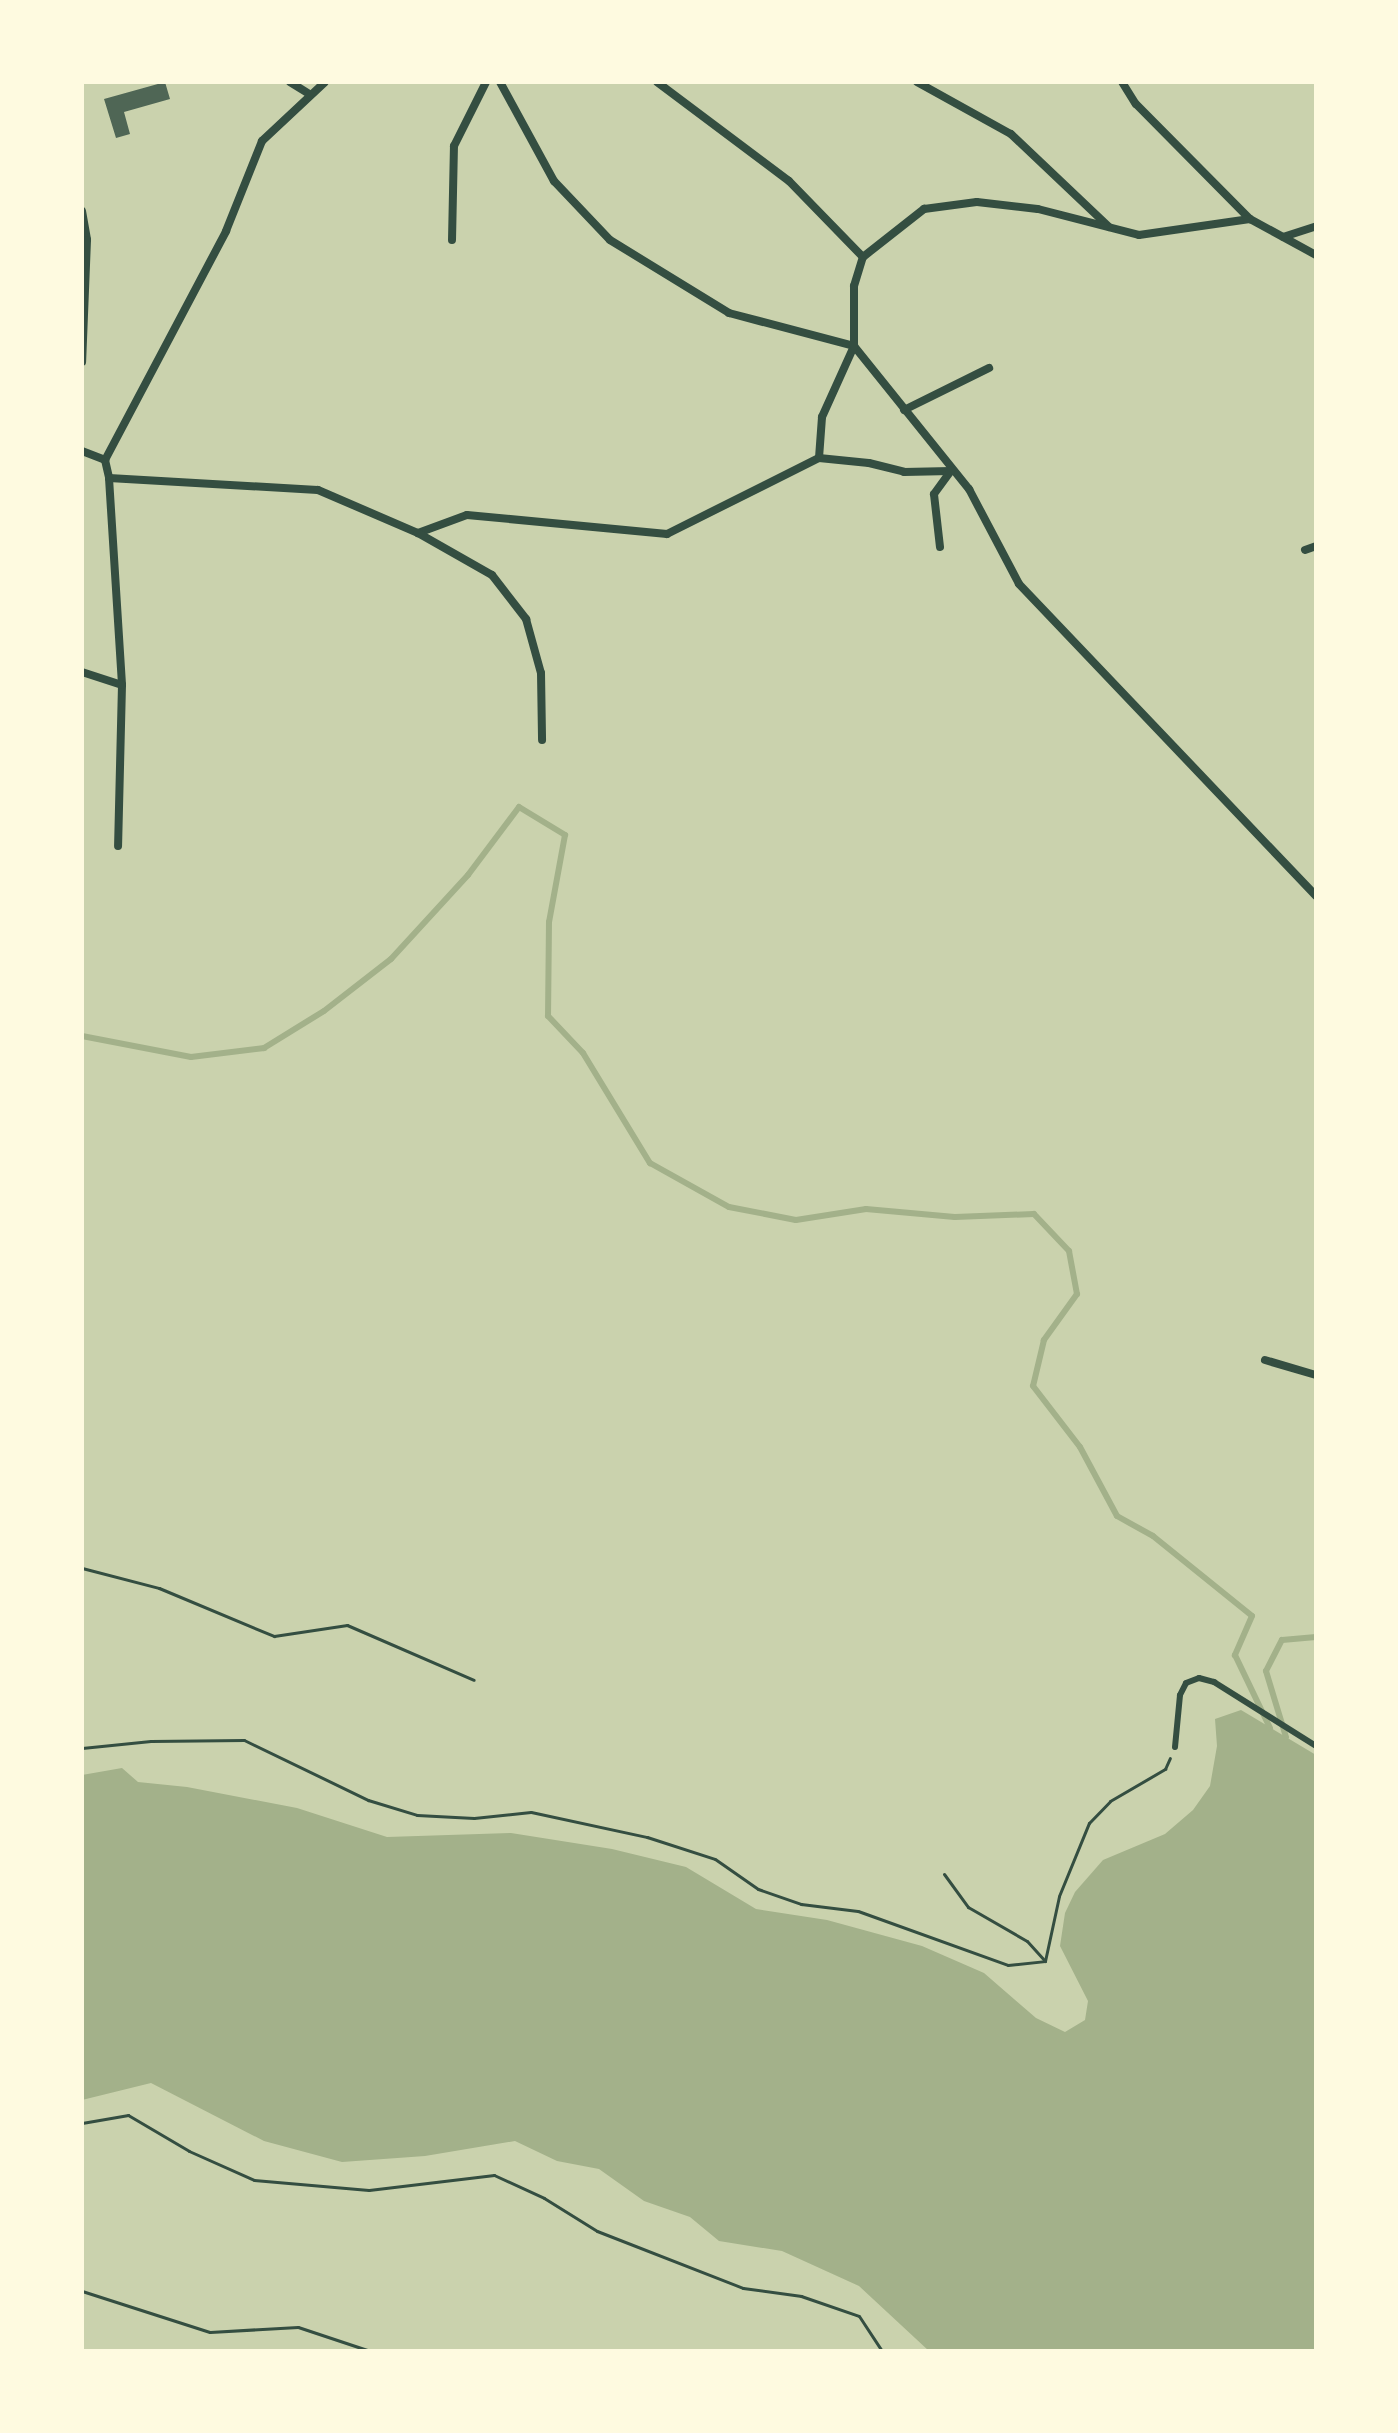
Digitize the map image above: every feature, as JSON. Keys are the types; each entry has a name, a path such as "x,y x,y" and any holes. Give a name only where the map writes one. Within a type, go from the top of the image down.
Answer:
{"street":[{"path":"290,82 309,94"},
{"path":"118,846 122,685 109,478 105,460 226,231 262,141 325,82"},
{"path":"452,240 454,146 486,82"},
{"path":"500,82 554,181 610,240 729,313 854,346 951,471 969,489 1019,584 1316,896"},
{"path":"657,82 789,181 863,257"},
{"path":"917,82 1011,134 1113,230"},
{"path":"1122,82 1136,104 1250,219 1316,255"},
{"path":"819,458 822,417 854,346 854,286 863,257 924,209 977,202 1038,209 1139,235 1250,219"},
{"path":"82,211 87,240 82,362"},
{"path":"1283,237 1316,226"},
{"path":"904,410 989,368"},
{"path":"82,451 105,460"},
{"path":"418,533 467,515 667,534 819,458 869,463 904,472 951,471"},
{"path":"940,547 934,494 951,471"},
{"path":"109,478 318,490 418,533 492,575 526,619 541,673 542,740"},
{"path":"1305,550 1316,546"},
{"path":"82,672 122,685"},
{"path":"1265,1360 1316,1375"}],"lane":[{"path":"1175,1747 1177,1710 1186,1683 1199,1678 1214,1682 1316,1746"}],"path":[{"path":"82,1568 159,1588 274,1636 347,1625 474,1680"},
{"path":"82,1748 151,1741 244,1740 368,1800 417,1815 474,1818 531,1812 647,1837 715,1859 758,1889 801,1904 858,1911 1008,1965 1045,1961"},
{"path":"1045,1961 1059,1896 1089,1823 1110,1801 1165,1769 1175,1747"},
{"path":"944,1874 968,1907 1027,1941 1045,1961"},
{"path":"82,2123 128,2115 189,2151 254,2180 369,2190 494,2175 544,2198 597,2231 743,2288 801,2296 859,2316 882,2351"},
{"path":"82,2291 210,2332 298,2327 370,2351"}],"shaded area":[{"path":"82,82 1316,82 1316,2351 82,2351"},
{"path":"1241,1710 1316,1755 1316,2351 929,2351 859,2286 782,2251 719,2241 690,2217 644,2201 599,2169 557,2161 515,2141 425,2156 342,2162 264,2141 151,2083 82,2100 82,1775 122,1768 138,1782 187,1787 297,1808 387,1837 511,1833 612,1849 686,1867 756,1909 827,1920 922,1946 984,1973 1036,2018 1065,2032 1085,2020 1088,2001 1060,1946 1065,1913 1075,1892 1103,1860 1165,1834 1193,1810 1210,1786 1217,1746 1215,1719"}],"building":[{"path":"165,82 170,99 124,112 130,134 116,138 104,99"}],"waterway":[{"path":"82,1036 191,1057 264,1048 324,1011 391,959 468,875 519,807 565,835 549,922 548,1016 583,1053 650,1163 729,1207 796,1220 866,1209 955,1217 1034,1214 1069,1251 1077,1294 1044,1340 1033,1386 1080,1447 1117,1516 1153,1536 1252,1616 1235,1655 1270,1728"},
{"path":"1286,1737 1266,1671 1282,1640 1316,1637"}]}
